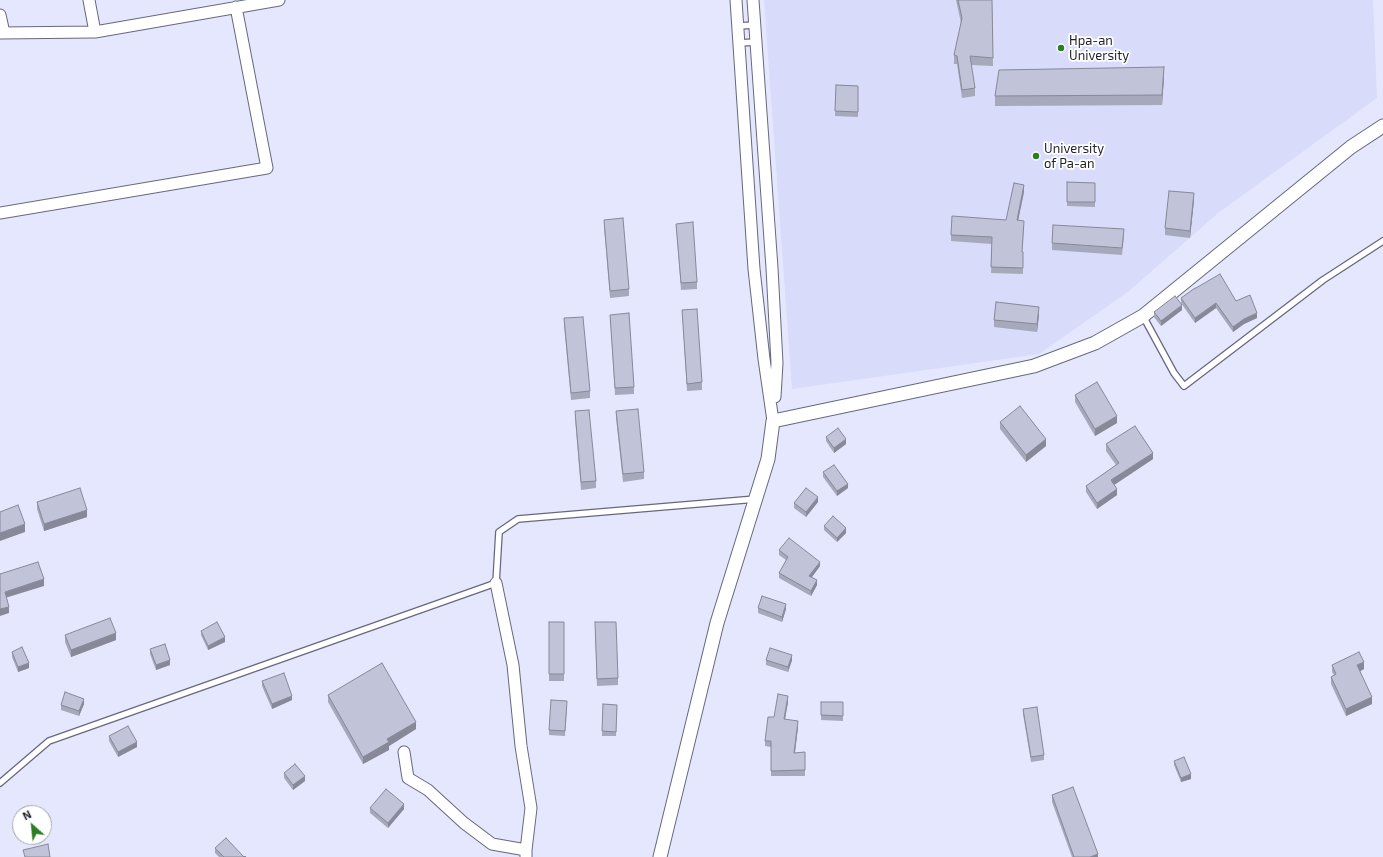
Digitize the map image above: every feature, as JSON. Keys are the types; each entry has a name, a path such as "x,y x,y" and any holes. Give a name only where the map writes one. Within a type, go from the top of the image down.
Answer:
{"street":[{"path":"89,0 95,32"},
{"path":"0,15 2,33 95,32 279,0"},
{"path":"736,0 754,269 764,359 773,421"},
{"path":"660,857 717,623 768,459 773,421 777,363 772,268 753,0"},
{"path":"0,213 267,168 236,7"},
{"path":"773,421 1034,366 1096,342 1143,316 1351,148 1383,126"},
{"path":"754,269 772,268"},
{"path":"404,752 408,778 428,790 464,823 492,844 526,853 531,808 521,746 513,665 496,583"}],"lane":[{"path":"738,26 755,25"},
{"path":"739,43 756,42"},
{"path":"1143,316 1174,373 1184,386 1323,280 1383,241"},
{"path":"0,783 49,741 496,583 499,532 518,519 756,499"}],"shaded area":[{"name":"University of Pa-an","path":"764,0 1373,0 1377,98 1218,213 1129,291 1039,354 792,389"}],"building":[{"path":"958,0 992,0 993,58 970,56 975,88 962,90 957,56 954,55 962,18"},
{"path":"1164,67 1162,95 995,96 999,70"},
{"path":"836,85 858,86 858,112 835,111"},
{"path":"1067,182 1095,183 1095,202 1067,202"},
{"path":"1014,183 1024,185 1017,220 1024,221 1022,252 1023,268 991,267 992,237 951,235 952,216 1006,220"},
{"path":"1169,191 1194,193 1190,231 1165,228"},
{"path":"623,218 629,289 610,291 604,220"},
{"path":"693,222 697,282 681,283 676,224"},
{"path":"1053,225 1124,229 1122,248 1052,243"},
{"path":"1220,274 1236,301 1250,295 1257,313 1244,319 1233,327 1216,303 1195,318 1181,298"},
{"path":"1175,296 1182,305 1161,321 1154,312"},
{"path":"996,302 1039,307 1037,324 994,320"},
{"path":"697,309 702,382 687,384 682,310"},
{"path":"629,313 634,387 615,388 610,315"},
{"path":"583,317 590,391 571,393 564,318"},
{"path":"1097,382 1117,416 1095,429 1075,395"},
{"path":"1020,406 1046,439 1026,455 1000,422"},
{"path":"638,409 644,472 623,474 616,411"},
{"path":"589,410 596,481 581,482 575,411"},
{"path":"1135,426 1153,453 1111,480 1117,489 1097,503 1086,486 1119,463 1106,444"},
{"path":"838,428 846,439 834,448 826,437"},
{"path":"834,465 848,484 837,491 823,472"},
{"path":"80,488 87,510 44,524 37,502"},
{"path":"806,488 818,497 806,512 794,503"},
{"path":"18,505 25,524 0,533 0,512"},
{"path":"833,516 846,528 837,538 824,526"},
{"path":"789,538 820,562 809,576 817,580 811,591 779,573 788,557 779,550"},
{"path":"38,562 44,579 5,592 9,607 0,609 0,574"},
{"path":"762,596 786,604 782,617 758,608"},
{"path":"110,618 116,633 71,650 65,635"},
{"path":"217,622 225,637 208,646 201,631"},
{"path":"549,622 564,622 564,674 549,674"},
{"path":"595,622 616,622 618,678 597,679"},
{"path":"165,644 170,660 156,665 150,649"},
{"path":"22,647 29,663 18,667 12,652"},
{"path":"770,648 792,655 788,667 766,660"},
{"path":"1359,652 1364,662 1357,665 1372,697 1346,709 1331,677 1336,674 1332,665"},
{"path":"382,663 416,722 387,739 389,742 363,757 328,695"},
{"path":"284,673 292,696 272,704 262,681"},
{"path":"65,692 84,699 79,711 61,705"},
{"path":"778,694 788,696 784,719 798,721 794,753 805,752 805,770 771,771 771,741 765,741 768,717 774,717"},
{"path":"551,700 567,701 565,731 549,730"},
{"path":"821,702 843,702 843,716 821,715"},
{"path":"603,704 617,705 616,732 602,731"},
{"path":"1037,707 1044,755 1031,757 1023,709"},
{"path":"128,726 137,742 118,752 109,736"},
{"path":"1184,757 1191,774 1181,778 1174,761"},
{"path":"295,764 305,776 293,785 284,773"},
{"path":"1073,787 1098,854 1090,857 1074,857 1052,795"},
{"path":"386,789 404,804 388,823 370,808"},
{"path":"226,838 244,857 224,857 215,848"},
{"path":"48,845 50,857 25,857 23,850"}],"place":[{"name":"Hpa-an University","path":"1061,48"},
{"name":"University of Pa-an","path":"1036,156"}]}
